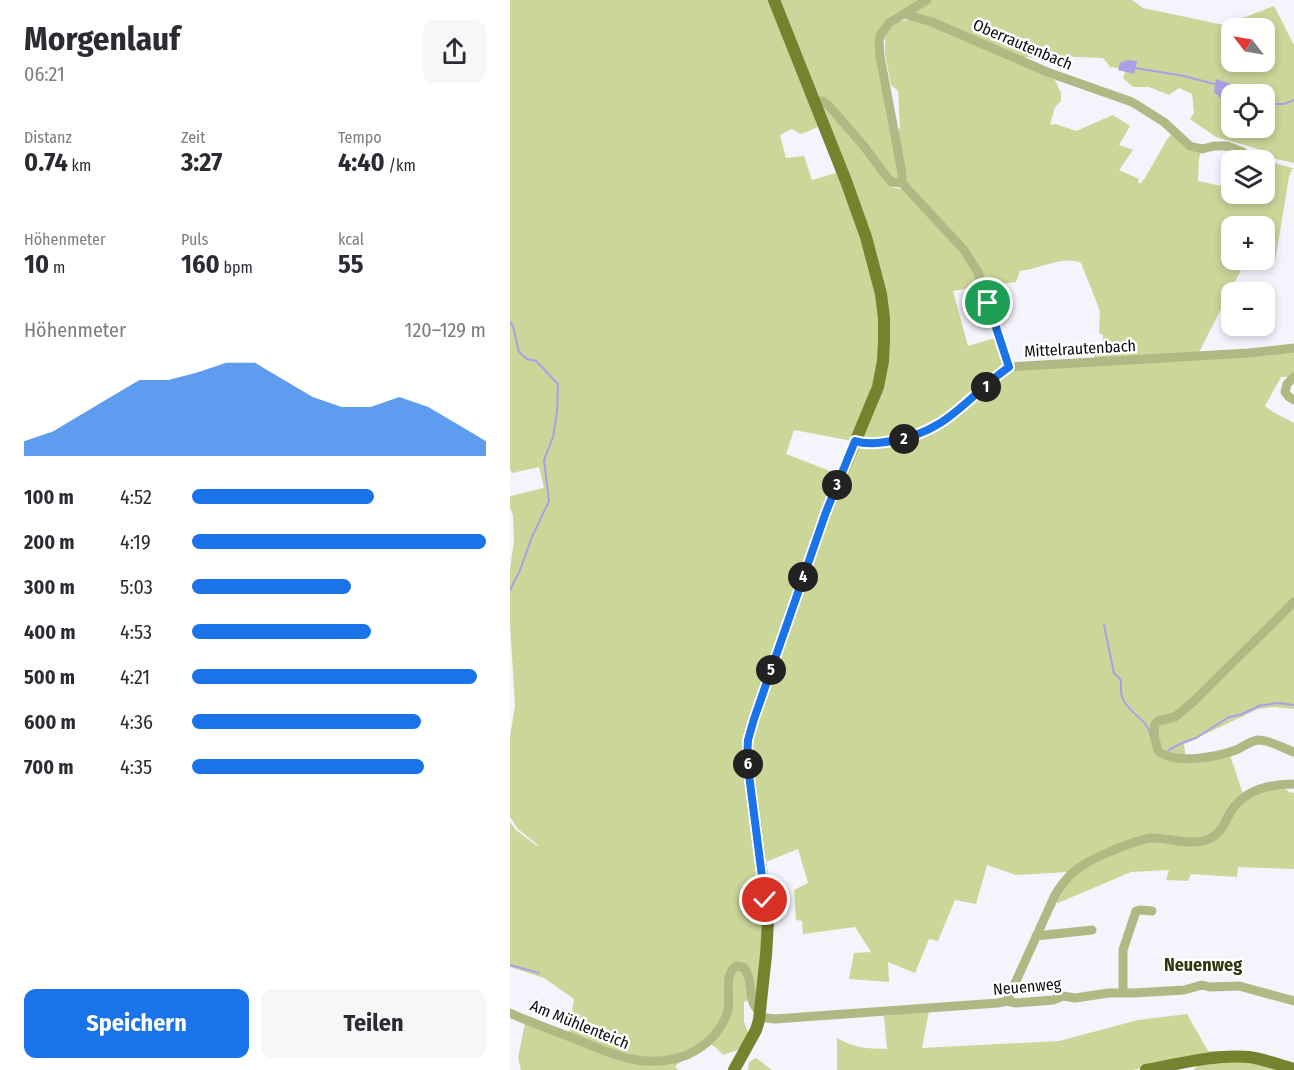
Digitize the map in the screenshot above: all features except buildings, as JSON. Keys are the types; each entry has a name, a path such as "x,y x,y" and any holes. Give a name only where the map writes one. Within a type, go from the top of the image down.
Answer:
{"main road":[{"path":"728,1070 756,1030 760,1014 768,932 747,759 748,740 823,519 870,406 884,361 884,318 879,283 866,237 774,0"},
{"path":"734,1070 746,1046"},
{"path":"1146,1070 1188,1066 1217,1058 1246,1057 1294,1069"}],"street":[{"path":"927,0 892,20 884,28 879,40 902,183 972,262 983,286 1009,367"},
{"name":"Oberrautenbach","path":"904,14 932,22 1047,72 1132,102 1164,122 1190,146 1202,149 1227,146 1238,150"},
{"path":"814,101 825,103 863,145 892,182 902,183"},
{"name":"Mittelrautenbach","path":"855,441 887,442 924,432 953,415 1009,367 1249,353 1294,348"},
{"path":"1294,377 1287,384 1285,392 1294,400"},
{"path":"1294,602 1193,702 1174,717 1158,722 1154,727 1158,751 1168,756 1194,760 1231,752 1257,740 1294,752"},
{"path":"1007,1001 1048,908 1062,884 1074,871 1144,839 1190,842 1211,838 1220,830 1234,807 1245,796 1258,789 1294,784"},
{"path":"1123,993 1123,950 1133,917 1136,911 1152,911"},
{"path":"1036,936 1092,930"},
{"name":"Am Mühlenteich","path":"510,1013 612,1055 636,1062 657,1064 696,1051 720,1028 729,1008 729,974 736,966 743,967 747,972 753,1002 760,1014"},
{"name":"Neuenweg","path":"760,1014 775,1019 837,1015 1007,1001 1016,1003 1053,1000 1063,996 1075,998 1109,993 1184,990 1202,985 1235,986 1294,1001"}],"green space":[{"path":"510,0 771,0 820,125 801,134 792,129 780,135 786,158 804,156 812,180 836,173 827,141 878,286 881,361 852,441 794,430 786,454 838,474 858,447 914,438 1009,371 1294,350 1294,374 1289,379 1281,377 1265,406 1294,423 1294,709 1275,707 1258,709 1184,744 1186,760 1230,755 1243,794 1216,831 1203,839 1153,837 1068,872 1016,875 987,865 976,904 955,900 938,941 929,939 915,973 888,962 889,982 849,979 854,953 871,952 855,927 803,934 802,921 796,920 794,890 808,883 798,849 763,863 765,926 758,1004 750,1000 744,1002 744,1022 749,1035 738,1050 723,1055 708,1043 675,1066 678,1070 521,1070 518,1058 525,1023 569,1033 574,999 544,978 510,967 510,822 516,830 538,845 518,829 510,817 510,737 515,706 510,623 510,570 514,541 510,496 544,488 539,467 512,473 510,469"},
{"path":"777,0 923,0 905,9 880,30 900,176 896,180 816,98"},
{"path":"929,0 1132,0 1143,8 1221,24 1221,72 1275,72 1275,18 1242,18 1274,6 1294,45 1294,163 1275,159 1275,150 1262,150 1216,137 1190,119 1194,113 1192,94 1179,88 1169,95 1149,87 1133,87 1123,78 1126,69 1110,67 1103,58 1049,56 1047,62 1029,57 1018,58 912,12"},
{"path":"910,20 929,25 1055,80 1061,93 1061,101 1055,107 1050,125 1056,124 1076,131 1113,115 1130,126 1119,145 1133,150 1119,170 1139,179 1138,183 1145,178 1173,132 1201,151 1198,181 1221,186 1221,204 1275,204 1275,163 1294,168 1289,177 1275,262 1275,216 1221,216 1221,270 1241,270 1235,282 1221,282 1221,309 1198,354 1093,361 1103,335 1099,333 1100,311 1081,263 1066,261 1051,263 1020,271 1016,282 985,286 979,271 906,183 896,132 900,128 898,91 891,85 885,54 885,35 898,21"},
{"path":"820,105 830,110 890,185 903,189 963,251 981,286 953,291 968,346 998,337 1005,363 1003,368 943,420 903,437 862,441 889,329"},
{"path":"1282,786 1294,793 1294,869 1238,867 1237,877 1191,874 1188,881 1166,880 1169,870 1131,872 1058,903 1055,900 1072,875 1139,842 1202,843 1247,798"},
{"path":"929,1011 922,1048 1059,1041 1138,1020 1187,1014 1208,1051 1224,1051 1132,1070 837,1070 837,1038 861,1047 887,1049 884,1016"},
{"path":"756,1058 772,1070 748,1070 749,1062"},
{"path":"1234,1060 1287,1070 1194,1070 1197,1065"}],"shaded area":[{"path":"1127,60 1137,61 1134,74 1118,70 1120,63"},
{"path":"1216,79 1232,84 1221,84 1221,98 1214,92"}],"waterway":[{"path":"1135,68 1184,76 1218,85"},
{"path":"1275,104 1284,104 1294,100"},
{"path":"510,322 519,352 527,359 536,361 558,384 553,437 544,460 549,501 510,590"},
{"path":"1104,625 1114,673 1121,680 1122,697 1129,708 1146,724 1150,733"},
{"path":"1169,750 1196,738 1229,717 1240,715 1259,706 1277,703 1294,705"},
{"path":"510,965 539,973"}],"district":[{"name":"Neuenweg","path":"1203,965"}],"route":[{"path":"765,900 747,759 748,740 826,512 855,441 861,443 887,442 924,432 944,422 1009,367 988,303"}]}
